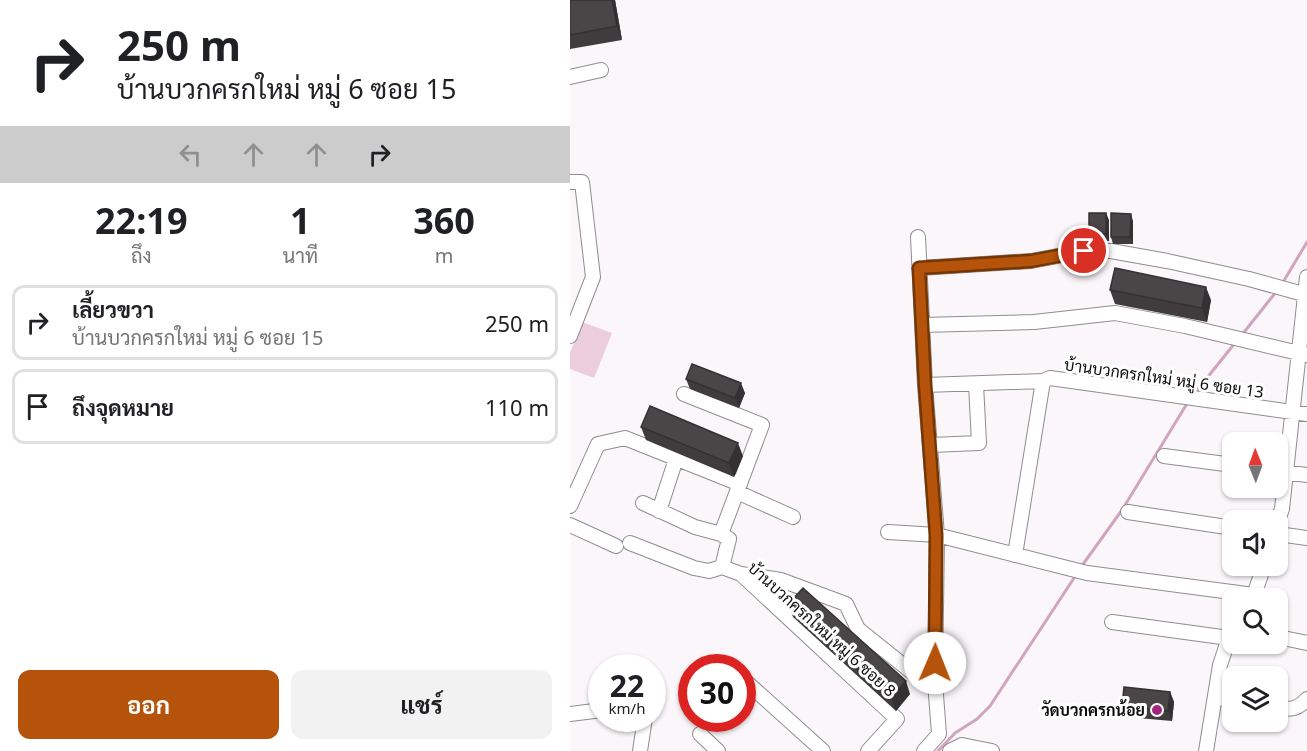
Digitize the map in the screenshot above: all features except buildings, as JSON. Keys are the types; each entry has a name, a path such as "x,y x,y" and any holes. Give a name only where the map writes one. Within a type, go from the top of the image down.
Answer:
{"street":[{"path":"570,77 601,70"},
{"path":"570,183 582,182 593,277 570,336"},
{"path":"918,237 925,385 936,535 935,682 939,734 924,751"},
{"path":"919,268 1031,261 1084,251 1111,251 1167,261 1305,295"},
{"path":"1288,436 1302,354 1307,277"},
{"path":"922,325 1034,322 1115,314 1185,326 1302,354"},
{"name":"บ้านบวกครกใหม่ หมู่ 6 ซอย 13","path":"925,385 1042,381 1050,378 1307,414"},
{"path":"1015,555 1042,381"},
{"path":"930,445 979,444 976,384"},
{"path":"684,394 762,425 721,534"},
{"path":"570,506 598,444 625,438 738,488 793,517"},
{"path":"1164,456 1222,464"},
{"path":"659,511 676,459"},
{"path":"1288,473 1307,475"},
{"path":"630,543 694,568 709,571 722,567 729,540 721,534 695,527 642,503"},
{"path":"1128,512 1222,526"},
{"path":"570,525 616,546"},
{"path":"888,531 936,535 1065,568 1222,592"},
{"path":"1288,535 1307,538"},
{"name":"บ้านบวกครกใหม่ หมู่ 6 ซอย 8","path":"722,567 741,574 897,719 868,751"},
{"path":"741,574 781,580 846,604 858,629 918,677 935,682"},
{"path":"1112,622 1222,635"},
{"path":"1288,639 1307,643"},
{"path":"1206,751 1220,665 1224,654"},
{"path":"756,691 823,751"},
{"path":"1215,697 1222,698"},
{"path":"1288,710 1297,708 1307,699"},
{"path":"570,714 588,712"},
{"path":"640,751 643,732"},
{"path":"700,734 718,751"},
{"path":"950,751 962,745 985,750"}],"shaded area":[{"path":"582,322 612,333 594,378 570,369 570,353"}],"waterway":[{"path":"1282,284 1307,242"},
{"path":"1241,336 1276,292"},
{"path":"1194,394 1235,343"},
{"path":"1081,567 1122,510 1188,402"},
{"path":"938,751 955,733 977,719 990,706 1076,575"}],"place":[{"name":"วัดบวกครกน้อย","path":"1157,710"}],"route":[{"path":"935,663 936,535 919,268 1031,261 1084,251"}]}
